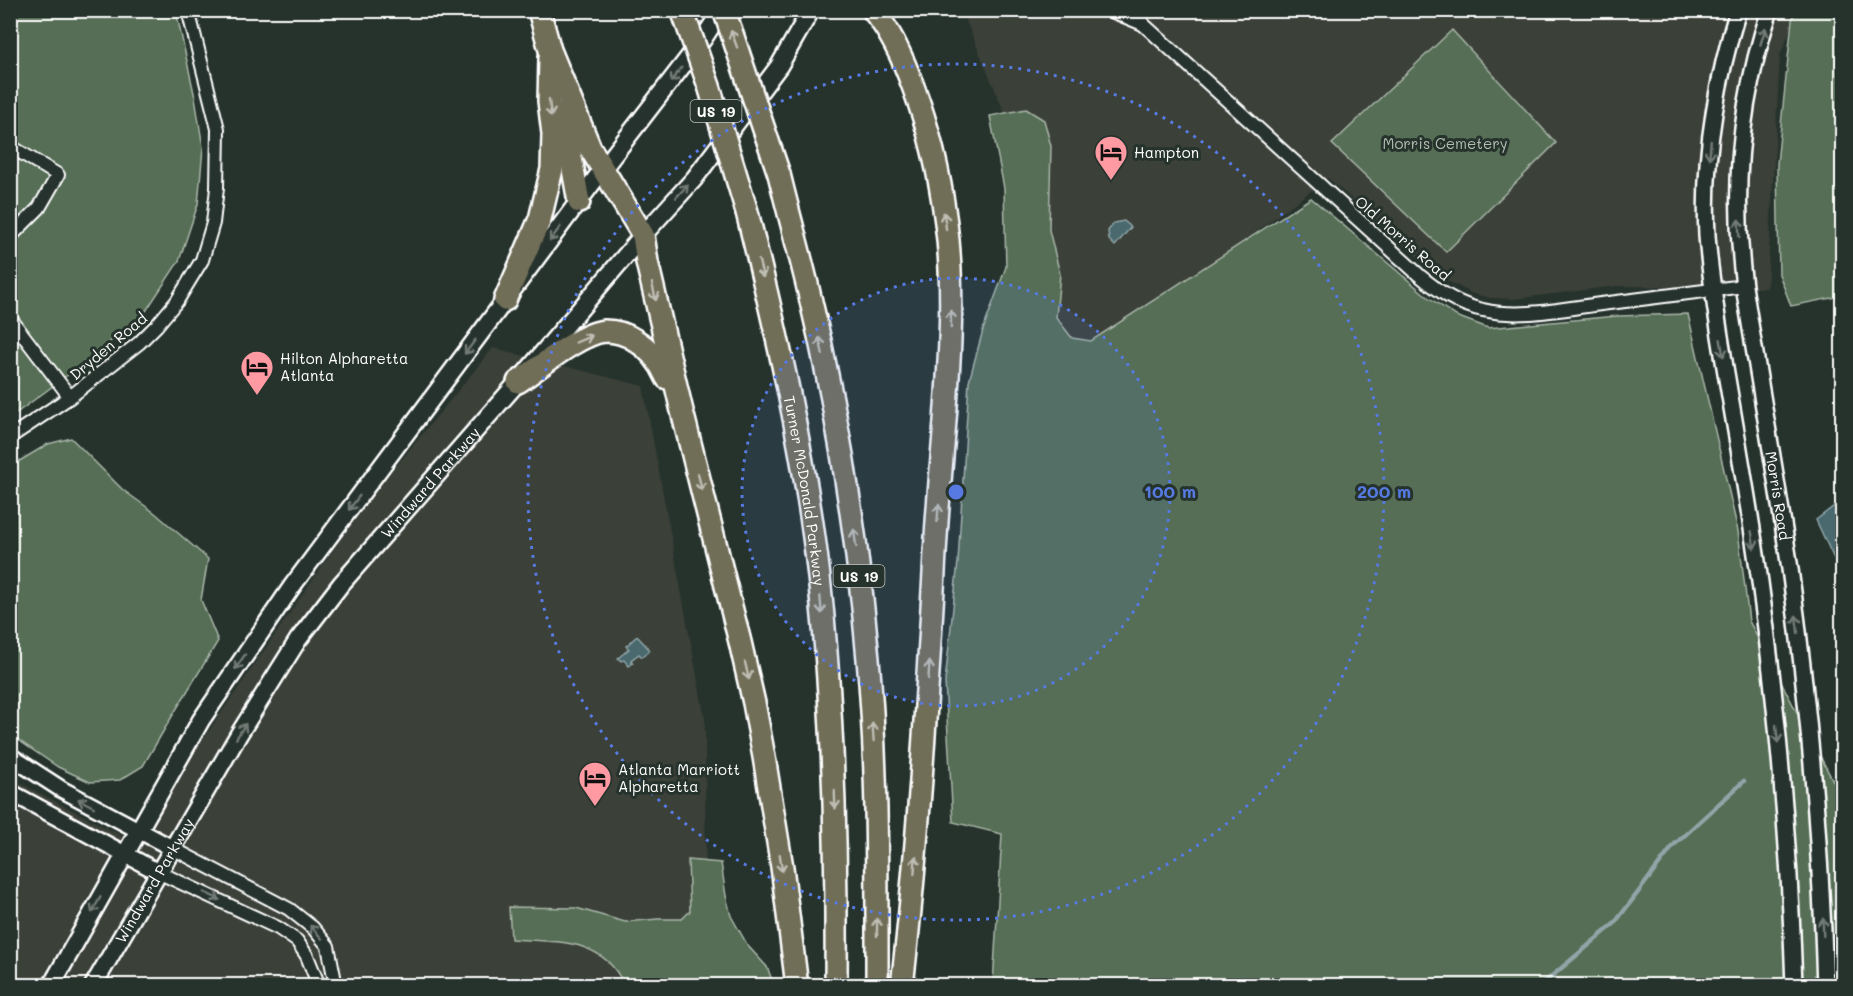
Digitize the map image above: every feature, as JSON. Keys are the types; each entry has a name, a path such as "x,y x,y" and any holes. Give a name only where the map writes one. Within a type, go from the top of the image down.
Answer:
{"highway":[{"path":"539,10 550,50 590,148 643,235 646,262 740,642 758,725 782,867 797,986"},
{"name":"Turner McDonald Parkway","path":"682,10 709,86 747,212 775,326 797,432 818,576 831,717 835,792 836,986"},
{"name":"US 19","path":"723,10 779,174 807,284 845,472 868,659 875,758 877,986"},
{"path":"880,15 913,86 936,163 948,241 951,306 929,667 912,906 903,986"},
{"path":"505,300 540,219 552,169 553,134 549,101 550,50"},
{"path":"570,98 567,136 579,202"},
{"path":"518,382 578,340 603,331 624,333 645,346 661,364 681,407"}],"main road":[{"path":"51,986 201,720 293,585 602,170 697,48 723,10"},
{"name":"Windward Parkway","path":"93,986 239,734 298,640 341,584 694,178 779,66 811,10"}],"street":[{"name":"Dryden Road","path":"10,437 70,397 116,362 157,325 177,301 202,260 213,224 217,188 218,129 188,10"},
{"name":"Old Morris Road","path":"1109,10 1143,24 1419,275 1454,300 1481,310 1510,313 1539,312 1744,286"},
{"name":"Old Morris Road","path":"1136,10 1143,24"},
{"name":"Morris Road","path":"1738,10 1726,47 1711,135 1707,182 1707,234 1713,290 1755,553 1772,685 1786,822 1794,986"},
{"name":"Morris Road","path":"1770,10 1755,64 1744,117 1738,218 1744,286 1788,557 1804,682 1818,838 1825,986"},
{"path":"10,146 58,175 39,208 14,233 10,234"},
{"path":"10,318 70,397"},
{"path":"10,756 61,789 289,909 313,928 328,946 336,986"},
{"path":"10,792 159,872 278,927 297,941 307,956 319,986"}],"shaded area":[{"path":"962,11 1798,11 1780,55 1767,288 1616,286 1513,299 1473,294 1440,277 1328,178 1232,250 1029,382 1028,249 1004,111"},
{"path":"493,348 643,386 705,719 706,985 11,985 10,778 138,844 171,786 364,505"}],"green space":[{"path":"11,11 176,11 195,98 203,148 198,204 179,261 146,311 96,354 11,417"},
{"path":"1796,11 1842,11 1842,296 1791,306 1779,274 1777,164 1792,20"},
{"name":"Morris Cemetery","path":"1452,30 1556,143 1446,252 1332,144"},
{"path":"1026,109 1044,120 1051,146 1049,230 1060,274 1056,317 1072,338 1091,341 1311,198 1428,297 1456,316 1488,328 1617,316 1688,314 1738,531 1749,621 1842,798 1842,978 1834,986 993,985 1002,834 953,822 945,682 958,562 969,381 983,330 1006,267 1004,188 990,116"},
{"path":"71,438 123,490 155,513 208,559 201,600 218,641 143,766 120,780 90,782 58,767 11,735 11,466 48,444"},
{"path":"688,860 721,863 731,916 748,946 767,967 774,985 624,985 615,969 591,950 561,942 511,939 509,907 576,908 625,922 682,919 690,911"}],"water":[{"path":"1124,221 1131,227 1115,246 1109,240 1108,231 1114,223"},
{"path":"1842,500 1842,576 1816,520"},
{"path":"637,636 650,650 642,657 639,654 631,660 633,663 629,666 624,660 621,661 618,658 629,649 626,646"}],"waterway":[{"path":"1540,986 1614,924 1674,845 1744,781"}],"place":[{"name":"Hampton","path":"1111,181"},
{"name":"Hilton Alpharetta Atlanta","path":"257,396"},
{"name":"Atlanta Marriott Alpharetta","path":"595,807"}]}
